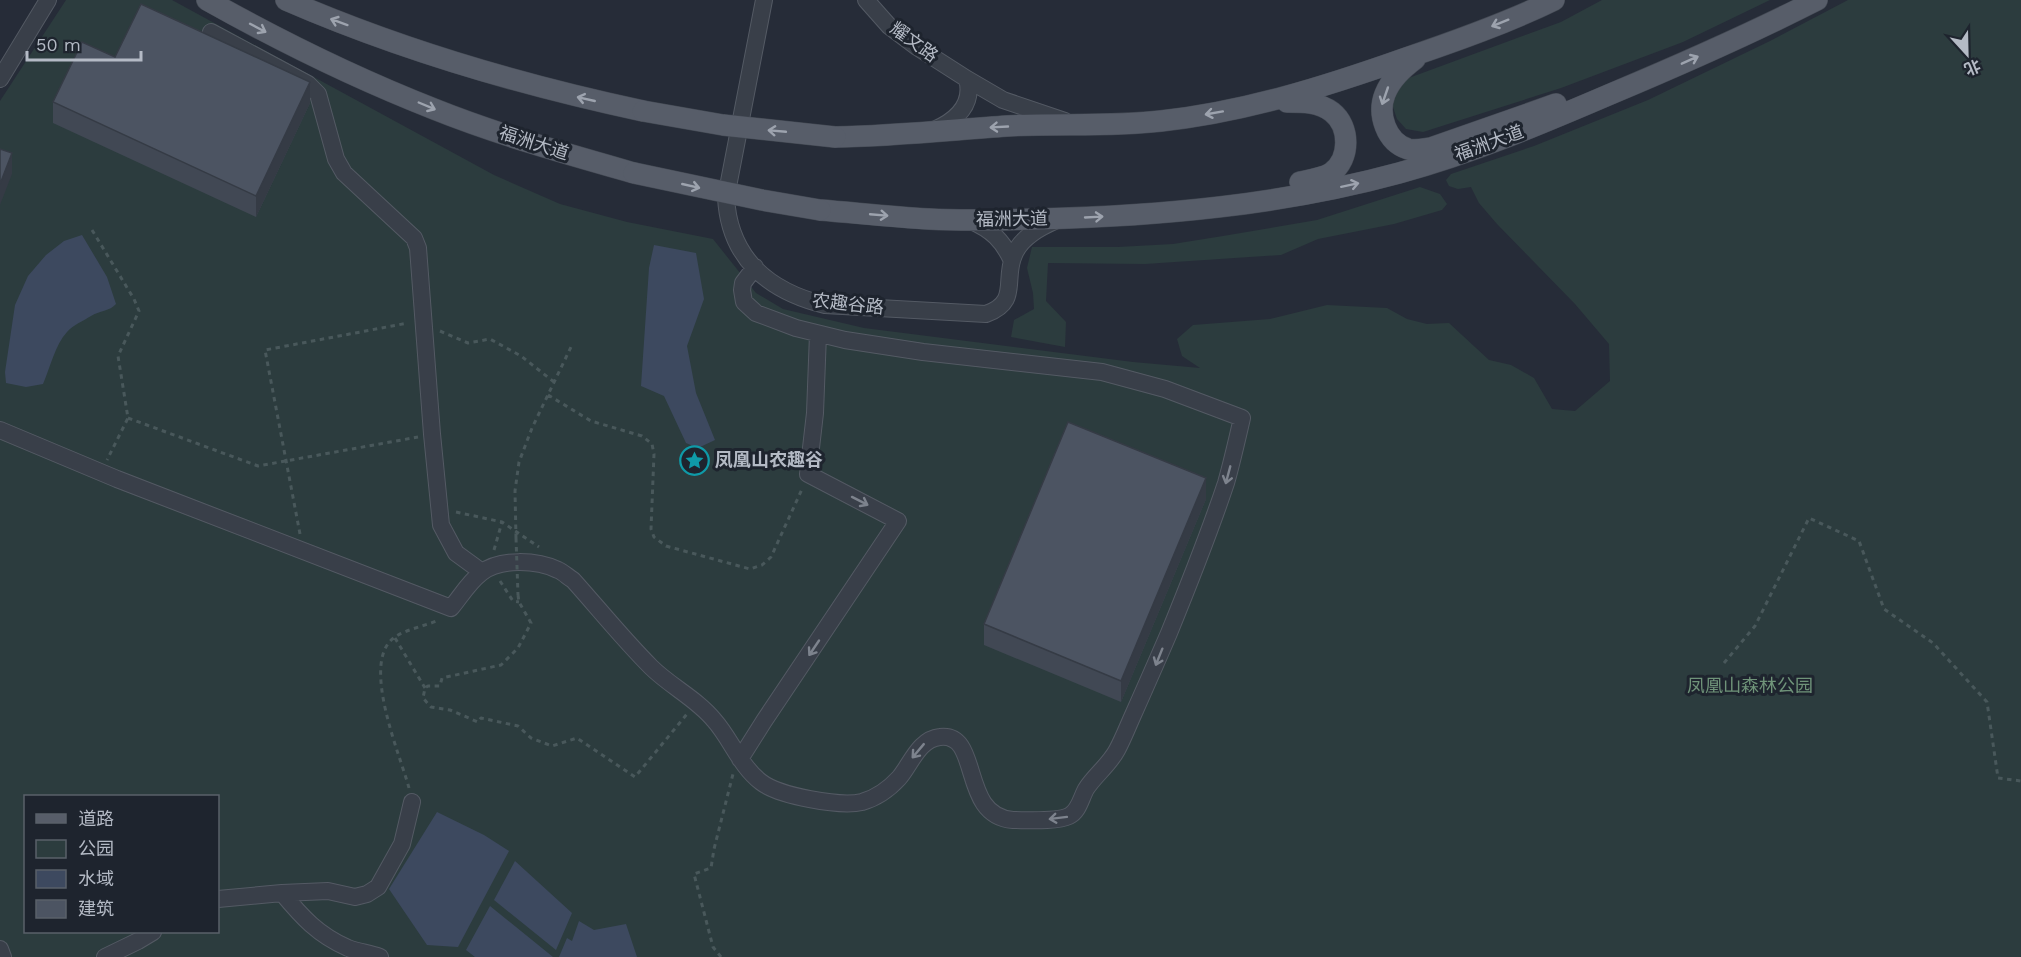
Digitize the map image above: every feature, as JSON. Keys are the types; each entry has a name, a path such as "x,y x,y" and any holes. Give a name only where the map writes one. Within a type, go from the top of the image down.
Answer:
{"main road":[{"name":"福洲大道","path":"207,0 311,56 373,83 434,109 556,151 634,173 820,210 920,219 970,220 1060,218 1186,210 1305,194 1399,173 1449,158 1528,129 1766,26 1816,0"},
{"path":"286,0 331,20 393,42 533,86 643,111 723,125 835,136 1029,125 1160,121 1255,105 1302,102 1314,103 1333,112 1343,128 1346,149 1338,166 1331,173 1186,210"},
{"path":"1255,105 1348,79 1473,34 1554,0"},
{"path":"1422,53 1390,83 1381,107 1384,123 1392,138 1405,148 1415,150 1431,148 1557,103 1666,70"}],"street":[{"path":"0,79 48,0"},
{"name":"农趣谷路","path":"764,0 726,197 729,228 735,241 755,267 770,282 800,299 825,305 977,315 995,311 1002,306 1007,298 1012,261"},
{"name":"耀文路","path":"866,0 889,26 967,79 1003,100 1075,124"},
{"path":"212,32 308,84 318,94 336,159 344,173 414,238 418,248 441,525 456,553 482,572"},
{"path":"928,132 954,119 963,110 970,89 967,79"},
{"path":"1012,261 1015,253 1027,238 1060,218"},
{"path":"970,220 991,231 1000,239 1012,261"},
{"path":"0,430 303,552 451,608 471,583 491,567 508,563 541,564 557,570 573,580 652,668 715,721 740,759 761,783 783,794 847,804 864,802 890,787 921,746 931,738 943,736 958,742 963,749 979,796 993,814 1008,819 1022,820 1059,819 1069,816 1076,810 1087,788 1117,751 1156,664 1226,481 1242,418 1165,389 1102,372 923,352 818,334 767,318 749,308 744,302 742,290 747,276 755,267"},
{"path":"740,759 898,521 808,474 814,422 818,334"},
{"path":"219,898 328,891 355,897 367,894 378,887 402,844 412,802"},
{"path":"282,893 311,927 320,933 349,948 380,957"},
{"path":"105,957 151,933"},
{"path":"0,949 3,957"}],"path":[{"path":"92,230 139,311 118,356 128,418 101,472"},
{"path":"425,688 440,686 442,678 501,665 518,648 531,623 519,602 518,595 515,490 519,462 532,428 572,347"},
{"path":"265,350 303,552"},
{"path":"548,395 591,421 642,436 652,444 654,454 651,529 654,537 666,546 750,569 762,565 771,557 808,474"},
{"path":"128,418 258,466 432,434"},
{"path":"440,508 502,522 541,549 557,570"},
{"path":"1724,663 1755,626 1809,518 1859,541 1884,609 1933,643 1987,702 1998,778 2021,781"},
{"path":"412,802 385,714 381,682 382,660 387,646 395,637 437,621 444,617 451,608"},
{"path":"395,637 425,688 423,698 431,707 450,710 478,722 481,718 518,726 531,738 552,746 577,738 635,777 696,703"},
{"path":"721,957 713,947 694,874 711,868 732,776 740,759"}],"green space":[{"name":"凤凰山农趣谷","path":"66,0 172,0 494,175 560,204 627,222 713,239 756,293 783,309 864,328 1133,362 1200,368 1182,356 1177,339 1193,325 1270,319 1327,305 1387,308 1407,319 1427,324 1449,323 1489,360 1511,365 1534,378 1552,409 1575,411 1610,381 1609,344 1575,304 1497,224 1479,203 1471,187 1458,189 1449,186 1446,180 1451,174 1534,146 1648,100 1848,0 2021,0 2021,957 0,957 0,101"},
{"path":"1602,0 1770,0 1683,42 1561,88 1423,132 1406,129 1397,119 1392,104 1396,89 1406,79 1561,22"},
{"path":"1420,187 1440,194 1447,204 1442,210 1394,224 1318,239 1281,255 1145,264 1048,263 1046,301 1066,322 1065,347 1011,337 1014,320 1034,309 1027,268 1032,247 1118,247 1173,244 1317,220"}],"water":[{"path":"82,235 107,277 116,304 78,323 67,332 56,350 43,384 26,387 6,383 5,372 15,305 28,276 46,255 64,241"},
{"path":"654,245 696,253 704,299 687,346 696,393 715,440 698,448 686,443 664,396 641,386 649,268"},
{"path":"437,812 484,835 509,851 458,947 427,945 389,889"},
{"path":"515,861 572,913 556,950 494,900"},
{"path":"490,906 553,957 475,957 466,950"},
{"path":"579,921 594,930 626,924 637,957 559,957 567,938 572,941"}],"building":[{"path":"141,4 310,82 256,196 53,102 82,42 115,57"},
{"path":"0,149 12,153 0,184"},
{"path":"1068,422 1206,478 1121,681 984,624"}],"place":[{"name":"凤凰山农趣谷","path":"694,460"}],"park label":[{"name":"凤凰山森林公园","path":"1750,686"}]}
